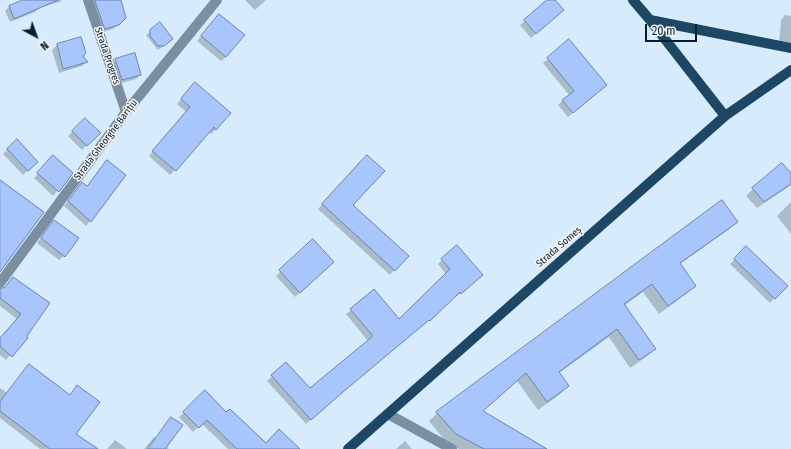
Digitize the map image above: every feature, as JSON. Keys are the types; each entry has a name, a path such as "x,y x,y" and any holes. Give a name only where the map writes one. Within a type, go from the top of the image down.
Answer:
{"main road":[{"path":"633,0 725,116"},
{"path":"650,20 791,48"},
{"name":"Strada Someș","path":"348,449 725,116 791,70"}],"street":[{"name":"Strada Progres","path":"88,0 126,112"},
{"name":"Strada Gheorghe Barițiu","path":"0,283 126,112 218,0"},
{"path":"388,414 452,449"}],"building":[{"path":"23,0 58,0 14,19 9,6"},
{"path":"95,0 121,0 126,18 119,25 105,29"},
{"path":"547,0 555,0 564,10 536,34 524,20"},
{"path":"219,14 245,35 226,57 201,36"},
{"path":"160,22 173,39 164,46 158,46 150,36 150,30"},
{"path":"81,37 86,53 83,56 88,62 63,69 57,44"},
{"path":"569,39 607,85 573,113 562,100 574,91 547,58"},
{"path":"135,53 141,75 122,80 115,59"},
{"path":"195,82 231,113 216,130 214,127 176,171 152,151 190,107 181,99"},
{"path":"85,118 101,133 87,146 72,131"},
{"path":"17,139 38,162 28,171 7,149"},
{"path":"53,155 73,173 59,192 37,173"},
{"path":"367,155 385,171 353,205 409,256 395,271 322,204"},
{"path":"107,160 126,175 91,222 68,201 82,182 87,186"},
{"path":"782,163 791,173 791,184 764,202 752,188"},
{"path":"0,180 44,212 0,272"},
{"path":"722,200 738,222 680,263 696,286 668,306 652,284 624,304 656,349 639,360 617,329 559,372 569,386 547,402 526,373 483,411 547,449 484,449 456,434 436,412"},
{"path":"54,220 79,238 65,257 41,238"},
{"path":"313,239 334,262 300,293 279,270"},
{"path":"457,245 483,275 461,294 460,292 430,321 429,320 311,420 271,375 286,362 310,388 373,336 350,309 374,289 399,319 450,269 441,259"},
{"path":"746,246 788,286 775,299 734,259"},
{"path":"13,277 50,303 27,336 28,338 12,357 0,346 0,338 21,314 0,298 0,289 5,287"},
{"path":"29,364 70,395 77,385 100,402 76,434 98,449 50,449 0,411 0,402"},
{"path":"205,390 226,412 230,409 266,443 279,429 300,449 237,449 207,420 199,428 183,412"},
{"path":"171,417 183,425 165,449 148,449"}]}
